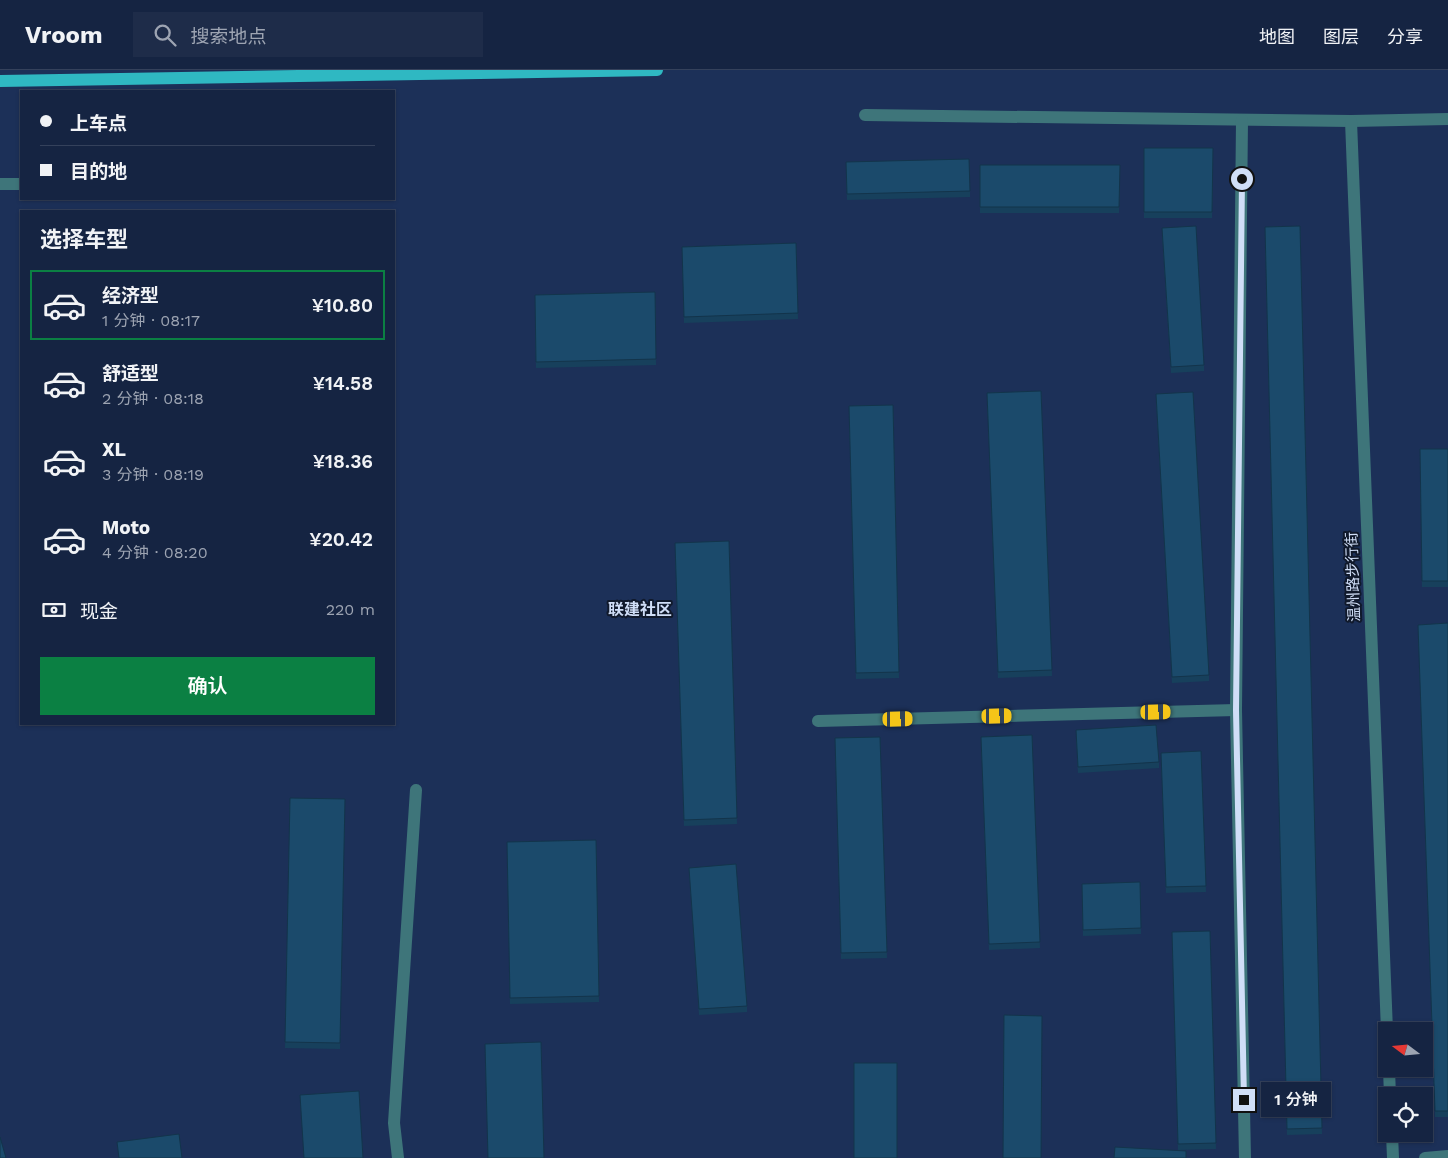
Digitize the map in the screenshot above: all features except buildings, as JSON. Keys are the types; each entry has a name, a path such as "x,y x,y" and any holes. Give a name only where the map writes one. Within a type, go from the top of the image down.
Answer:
{"main road":[{"path":"0,81 657,70"}],"street":[{"path":"865,115 1351,121 1448,119"},
{"path":"1242,120 1236,710 1245,1158"},
{"name":"温州路步行街","path":"1351,121 1388,1022"},
{"path":"0,184 20,184"},
{"path":"818,721 1236,710"},
{"path":"398,1158 394,1123 416,790"},
{"path":"1392,1142 1392,1158"},
{"path":"1425,1158 1448,1156"}],"district":[{"name":"联建社区","path":"640,609"}],"route":[{"path":"1242,179 1236,710 1244,1100"}]}
